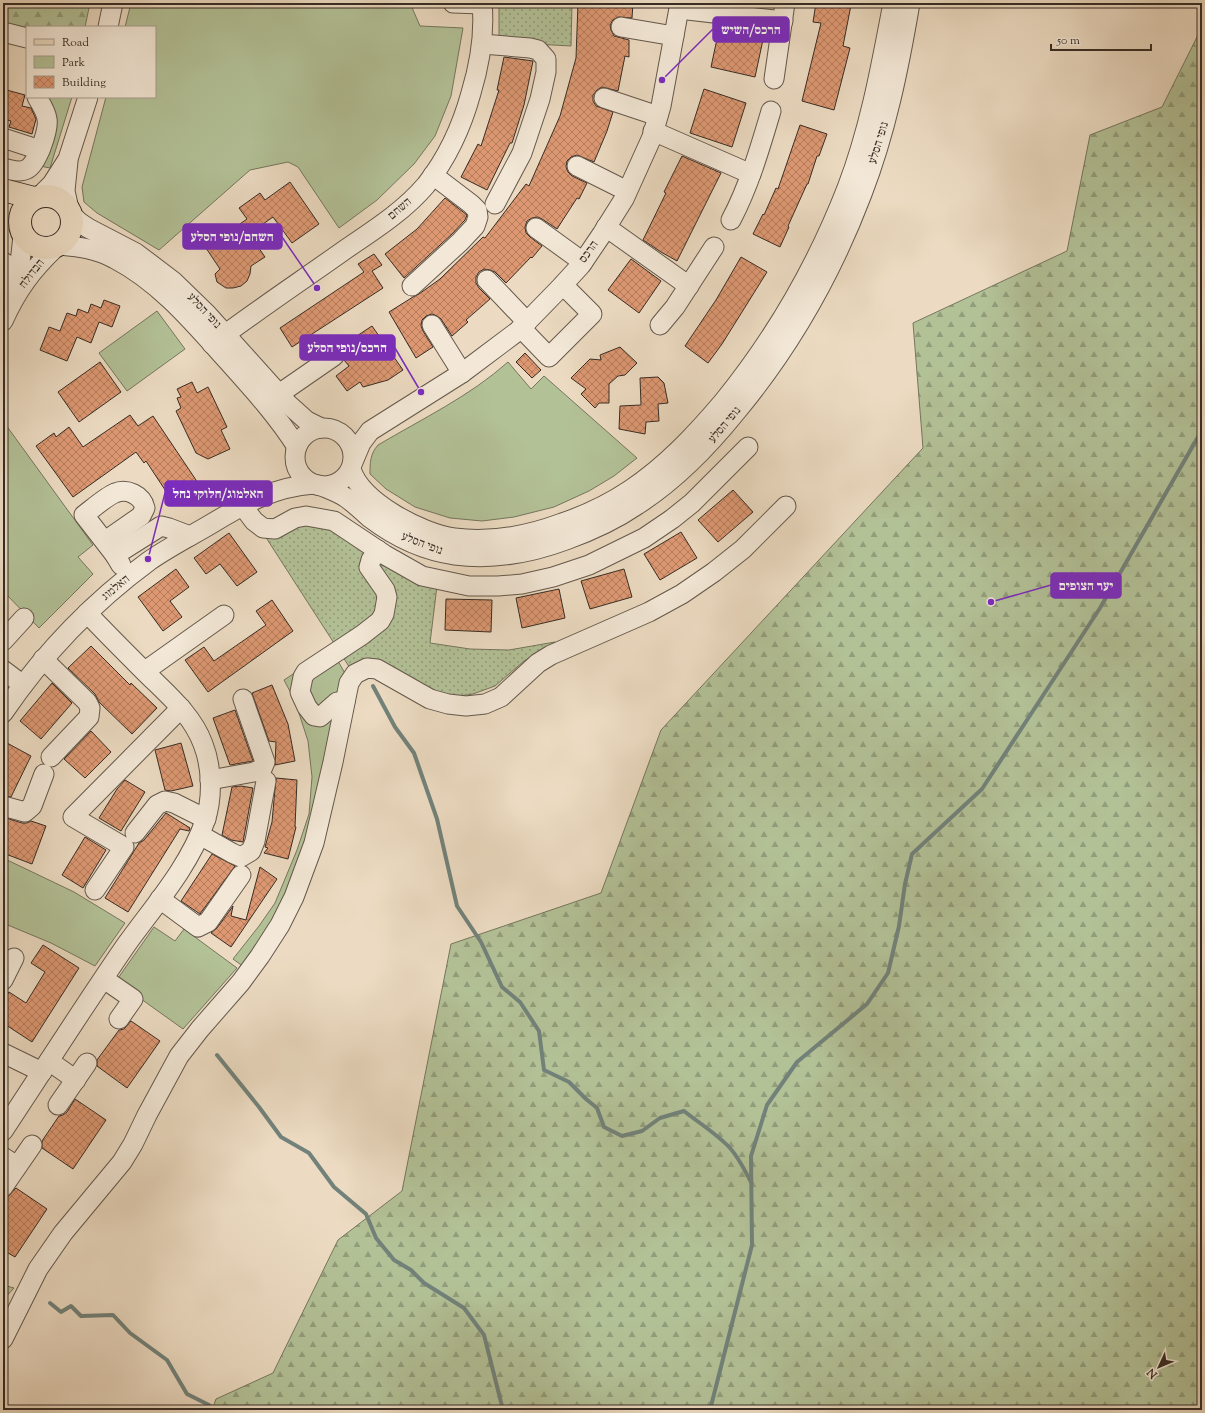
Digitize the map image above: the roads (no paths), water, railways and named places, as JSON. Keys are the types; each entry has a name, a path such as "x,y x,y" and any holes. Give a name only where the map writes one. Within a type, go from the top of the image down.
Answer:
{"main road":[{"path":"3,190 37,198 53,197 65,204 72,222 71,231 66,239 58,246 48,249 34,246 15,226 27,204 37,198"}],"street":[{"path":"108,26 113,3"},
{"path":"453,3 482,3"},
{"name":"השחם","path":"219,339 397,213 433,175 450,148 465,116 477,74 482,44 482,3"},
{"name":"נופי הסלע","path":"352,465 354,477 366,493 410,523 436,534 448,537 486,540 540,531 581,517 630,490 657,469 696,433 746,373 789,308 813,263 847,187 867,127 881,67 893,3"},
{"name":"נופי הסלע","path":"317,485 335,492 345,498 386,529 402,538 430,550 444,554 479,557 500,556 544,548 588,532 623,514 673,479 709,445 760,383 816,294 840,246 862,194 883,132 898,71 910,3"},
{"path":"679,6 784,12 774,79"},
{"name":"הרכס","path":"352,465 361,443 370,431 479,361 524,325 563,285 582,262 606,227 627,191 656,124 679,6"},
{"path":"621,27 674,36"},
{"path":"3,32 26,38"},
{"path":"482,44 530,48 538,50 546,59 546,72 540,99 522,153 495,204"},
{"path":"3,168 18,171 28,169 36,160 47,130 48,120 45,110 38,98"},
{"path":"69,211 66,191 68,159 88,98"},
{"path":"604,98 751,174"},
{"path":"731,220 742,199 771,111"},
{"path":"3,138 40,150"},
{"path":"37,198 52,184 68,159"},
{"path":"577,166 627,191"},
{"path":"412,286 460,242 474,226 478,217 477,210 471,204 433,175"},
{"name":"נופי הסלע","path":"69,211 79,222 88,228 122,244 156,266 189,295 266,404 296,452"},
{"name":"הבדולח","path":"15,226 24,274"},
{"path":"606,227 689,286"},
{"path":"536,228 582,262"},
{"name":"נופי הסלע","path":"58,246 94,250 127,266 146,279 172,302 219,339 307,421 328,429"},
{"name":"הבדולח","path":"3,321 24,274 58,246"},
{"path":"660,325 689,286 714,247"},
{"path":"3,262 24,274"},
{"path":"487,280 549,357 592,314 563,285"},
{"path":"432,325 462,373"},
{"path":"279,394 334,356"},
{"name":"הרכס","path":"328,429 363,428 384,422"},
{"path":"328,429 342,433 347,439 353,454 352,465 347,475 341,480 327,486 317,485 307,480 301,473 297,465 296,452 301,440 306,434 313,430 328,429"},
{"path":"250,501 254,521 263,528 275,528 294,518 306,516 319,517 334,521 378,550 422,576 469,586 498,586 553,577 589,565 644,538 692,503 748,447"},
{"name":"האלמוג","path":"3,713 43,659 87,614 127,578 150,560 250,501 281,476 296,452"},
{"name":"האלמוג","path":"250,501 295,485 317,485"},
{"path":"3,1339 38,1269 63,1233 122,1162 180,1056 241,982 280,925 294,897 314,843 330,776 349,683 355,674 367,668 377,669 430,699 448,704 466,706 485,704 501,697 538,663 551,655 614,626 649,612 682,594 714,572 743,549 786,506"},
{"path":"127,578 110,548 161,526 190,536"},
{"path":"345,702 337,702 320,717 314,716 307,707 300,692 301,685 306,672 362,635 380,621 384,614 386,605 385,590 369,567 371,560 378,550"},
{"path":"523,552 527,582"},
{"path":"3,1131 104,979 192,852 203,827 210,800 208,762 203,744 196,728 181,708 87,614"},
{"path":"145,671 224,615"},
{"path":"3,641 24,618"},
{"path":"3,806 25,812 32,806 48,765 89,717 90,708 87,702 43,659"},
{"path":"3,670 23,685"},
{"path":"210,780 254,772 262,769 265,762 242,699"},
{"path":"95,890 124,847 73,817 181,708"},
{"path":"135,833 157,805 164,801 174,803 241,857 251,851 255,841 266,782"},
{"path":"160,899 198,927 208,922 240,875"},
{"path":"3,980 14,958"},
{"path":"104,979 133,999 119,1019"},
{"path":"3,1053 46,1067 76,1080"},
{"path":"58,1105 87,1063"},
{"path":"3,1187 10,1162 32,1145"}],"waterway":[{"path":"710,1410 752,1245 751,1156 767,1105 797,1062 867,1004 888,973 899,926 905,884 912,854 982,789 1100,608 1202,430"},
{"path":"373,686 395,727 414,753 437,819 457,906 481,942 502,987 520,1002 539,1031 544,1070 569,1082 597,1108 604,1127 622,1136 642,1131 660,1118 684,1111 714,1133 730,1148 739,1160 751,1182"},
{"path":"217,1055 281,1137 309,1153 334,1187 366,1214 376,1238 394,1260 411,1270 424,1283 464,1308 484,1335 503,1410"},
{"path":"50,1303 61,1312 71,1306 81,1316 113,1315 130,1333 167,1360 187,1394 209,1405 215,1410"}],"place":[{"name":"הרכס/השיש","path":"662,80"},
{"name":"השחם/נופי הסלע","path":"317,288"},
{"name":"הרכס/נופי הסלע","path":"421,392"},
{"name":"האלמוג/חלוקי נחל","path":"148,559"},
{"name":"יער הצופים","path":"991,602"}]}
